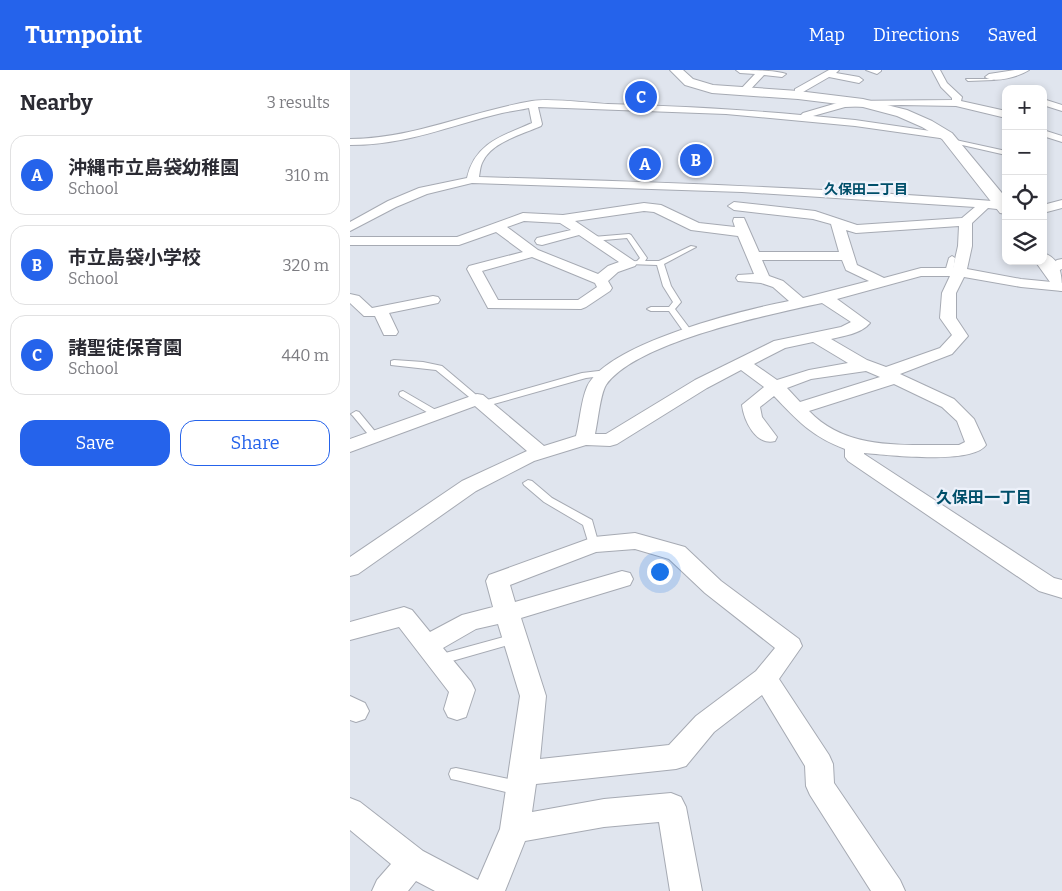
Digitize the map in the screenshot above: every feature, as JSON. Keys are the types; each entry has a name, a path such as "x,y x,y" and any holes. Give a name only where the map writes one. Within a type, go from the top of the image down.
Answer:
{"street":[{"path":"676,70 689,82 712,89 748,87 863,103 902,114 927,124 949,138 1002,203"},
{"path":"740,70 782,74"},
{"path":"936,70 942,83 957,97 956,103"},
{"path":"988,76 1003,76 1026,70"},
{"path":"748,87 762,72"},
{"path":"798,95 798,91 831,72 858,80"},
{"path":"988,76 1000,86"},
{"path":"734,81 748,87"},
{"path":"893,90 894,102"},
{"path":"796,118 844,104 863,103 936,101 1002,111"},
{"path":"1047,103 1062,108"},
{"path":"350,142 370,143 401,139 498,111 533,104 726,111 949,138"},
{"path":"472,180 476,161 483,152 506,138 536,124 533,104"},
{"path":"1047,133 1062,139"},
{"path":"1047,144 1062,139"},
{"path":"350,227 392,204 423,191 472,180 742,188 900,196 1002,207"},
{"path":"742,188 734,206 742,232 763,279"},
{"path":"734,206 815,215 856,229 880,222 966,222 985,204"},
{"path":"1047,210 1062,204"},
{"path":"350,241 459,241 523,217 563,219 644,207 657,208 696,227 742,232"},
{"path":"1047,212 1062,215"},
{"path":"563,219 634,263"},
{"path":"837,222 851,267 884,283"},
{"path":"796,409 891,375 946,351 960,336 948,318 949,293 953,267 965,246 966,222"},
{"path":"497,226 533,253 600,280 605,288 581,304 493,305 474,269 533,253"},
{"path":"542,241 581,231"},
{"path":"753,256 848,256"},
{"path":"575,270 614,269 634,263"},
{"path":"585,439 596,387 607,373 646,349 757,312 825,298 921,272 953,267 1021,283 1056,273"},
{"path":"600,280 614,269"},
{"path":"743,278 763,279 778,284 800,303"},
{"path":"350,298 354,299 369,313 433,300"},
{"path":"350,568 469,486 527,457 585,439 610,440 702,384 780,344 846,331 862,323 825,298"},
{"path":"380,310 390,332"},
{"path":"742,363 776,387 810,423 830,437 854,446 896,450 961,451 976,445 965,419 948,403 868,366 816,337"},
{"path":"768,437 753,417 750,405 776,387 793,380 829,371 868,366"},
{"path":"350,446 480,402 541,452"},
{"path":"854,446 855,458 1047,585 1062,589"},
{"path":"489,891 515,829 533,696 497,581 594,544 635,541 677,553 713,587 790,646 765,678 705,724 676,757 523,781"},
{"path":"433,653 470,622 508,614 622,579"},
{"path":"350,631 404,616 462,690 457,709"},
{"path":"765,678 819,764 820,786 889,891"},
{"path":"515,829 604,813 671,807 686,891"},
{"path":"350,812 412,862 467,891"},
{"path":"388,891 412,862"}],"lane":[{"path":"968,80 988,76"},
{"path":"949,138 1002,152"},
{"path":"593,239 628,236 644,258 634,263"},
{"path":"634,263 660,263 693,247"},
{"path":"650,309 671,309 677,302 668,286 660,263"},
{"path":"671,309 689,334"},
{"path":"394,363 439,368 480,402 585,375 607,373"},
{"path":"403,394 438,415"},
{"path":"356,414 375,437"},
{"path":"528,483 548,500 588,523 594,544"},
{"path":"433,653 516,639"},
{"path":"456,774 523,781"}],"place":[{"name":"諸聖徒保育園","path":"641,97"},
{"name":"市立島袋小学校","path":"696,160"},
{"name":"沖縄市立島袋幼稚園","path":"645,164"}],"district":[{"name":"久保田二丁目","path":"866,189"},
{"name":"久保田一丁目","path":"984,497"}]}
